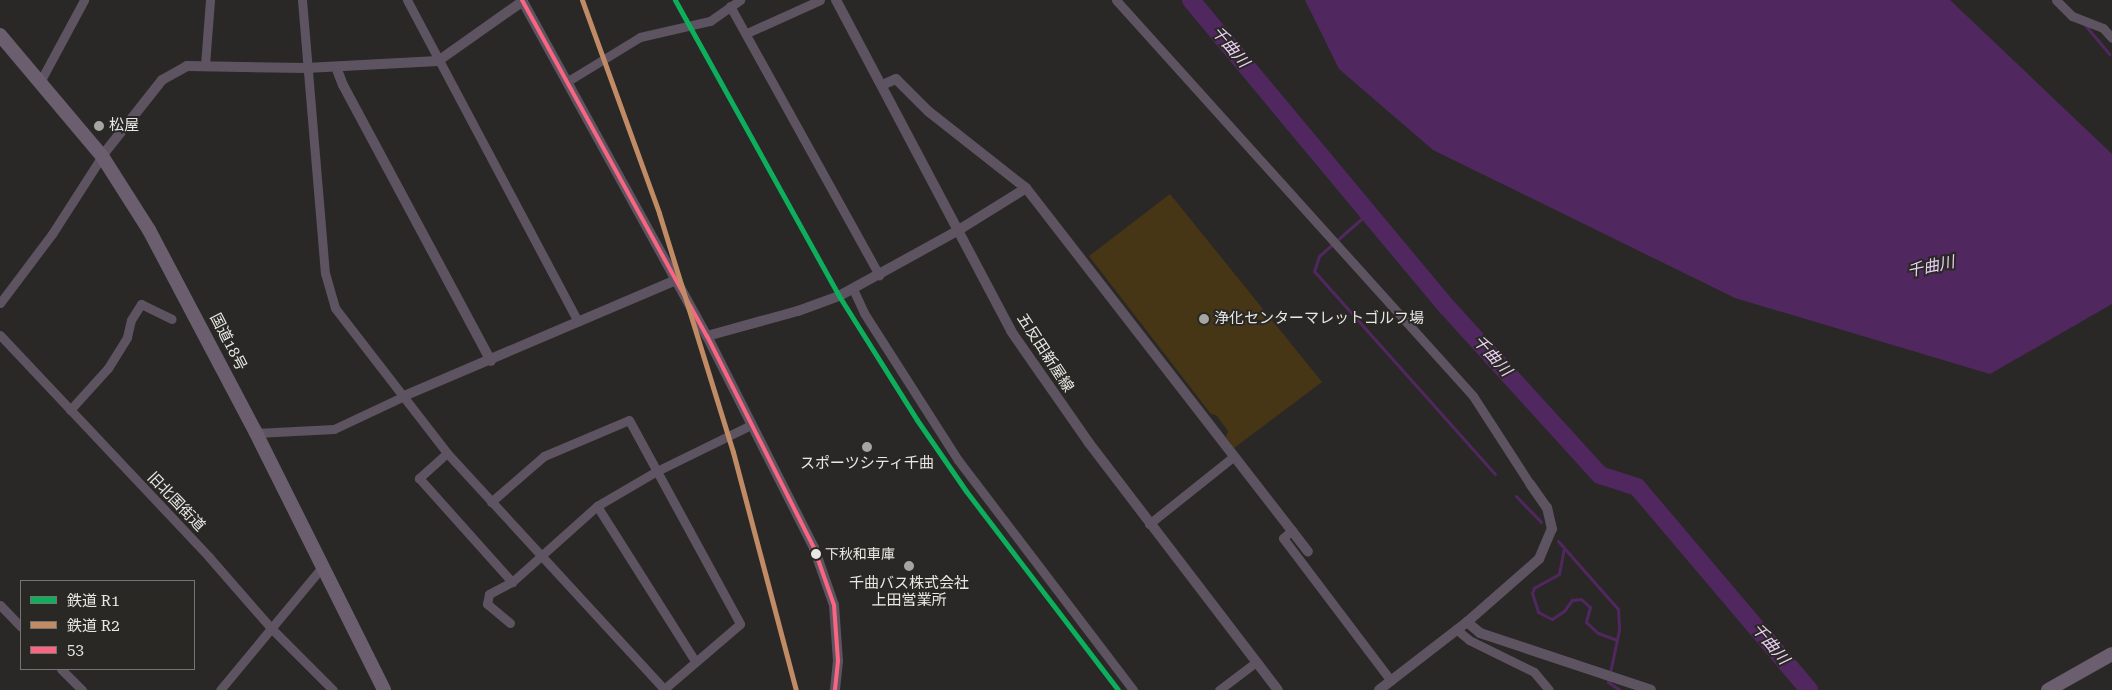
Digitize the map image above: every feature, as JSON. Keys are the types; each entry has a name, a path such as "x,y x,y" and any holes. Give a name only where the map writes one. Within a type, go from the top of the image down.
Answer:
{"highway":[{"name":"国道18号","path":"0,36 41,80 102,156 175,274 384,690"},
{"path":"2048,690 2112,654"}],"street":[{"path":"41,80 84,0"},
{"path":"205,65 210,0"},
{"path":"302,0 306,68 329,295 335,308 447,452 491,502 540,556 664,690 695,661 740,624 629,420 544,456 491,502"},
{"path":"407,0 578,321"},
{"path":"568,80 640,37 704,23 740,0"},
{"path":"747,33 820,0"},
{"name":"五反田新屋線","path":"836,0 882,85 956,231 1032,363 1150,524 1278,690"},
{"path":"1116,0 1473,396 1550,516 1552,529 1546,548 1532,566 1467,622 1379,690"},
{"path":"2056,0 2072,16 2103,28 2112,38"},
{"path":"0,303 52,234 102,156 168,74 186,66 205,65 306,68 438,60 522,1 568,80 674,281 707,336 828,580 836,621 838,661 835,690"},
{"path":"730,6 747,33 879,276"},
{"path":"336,66 343,85 491,361"},
{"path":"882,85 896,79 928,111 1026,188 1233,457 1308,551"},
{"path":"707,336 798,311 853,289 879,276 1026,188"},
{"path":"256,433 334,429 404,396 491,361 578,321 674,281"},
{"path":"853,289 864,313 958,460 1134,690"},
{"path":"70,410 108,368 127,337 131,320 141,304 172,319"},
{"name":"旧北国街道","path":"0,335 209,557 270,627 329,688"},
{"path":"510,622 487,604 489,594 512,582 597,506 657,471 750,425"},
{"path":"447,452 420,478 512,582"},
{"path":"1150,524 1233,457"},
{"path":"597,506 695,661"},
{"path":"1292,530 1282,538 1391,681"},
{"path":"220,690 270,627 323,566"},
{"path":"0,605 20,626"},
{"path":"1467,622 1480,633 1651,690"},
{"path":"1456,629 1469,640 1534,672 1549,690"},
{"path":"1219,690 1256,662"},
{"path":"62,670 82,690"}],"shaded area":[{"name":"浄化センターマレットゴルフ場","path":"1170,194 1322,382 1234,448 1226,437 1228,431 1216,415 1211,414 1089,256"}],"water":[{"path":"1305,0 1950,0 2112,154 2112,304 1990,374 1735,298 1433,150 1339,69"}],"waterway":[{"name":"千曲川","path":"1191,0 1447,307 1600,475 1637,487 1809,690"},
{"path":"2085,25 2109,54"},
{"path":"1368,213 1319,256 1314,271 1495,474"},
{"path":"1516,496 1541,522"},
{"path":"1558,541 1618,609 1619,630 1608,682 1620,690"},
{"path":"1564,548 1559,574 1534,588 1532,593 1538,612 1552,619 1564,611 1572,600 1581,599 1590,607 1586,622 1598,633 1617,640"}],"rail line":[{"name":"R2","path":"582,0 659,213 733,452 796,690"},
{"name":"R1","path":"675,0 839,296 917,420 966,491 1118,690"}],"transit line":[{"name":"53","path":"522,0 707,336 814,548 834,605 838,661 835,690"}],"place":[{"name":"松屋","path":"99,126"},
{"name":"浄化センターマレットゴルフ場","path":"1204,319"},
{"name":"スポーツシティ千曲","path":"867,447"},
{"name":"下秋和車庫","path":"816,554"},
{"name":"千曲バス株式会社 上田営業所","path":"909,566"}]}
